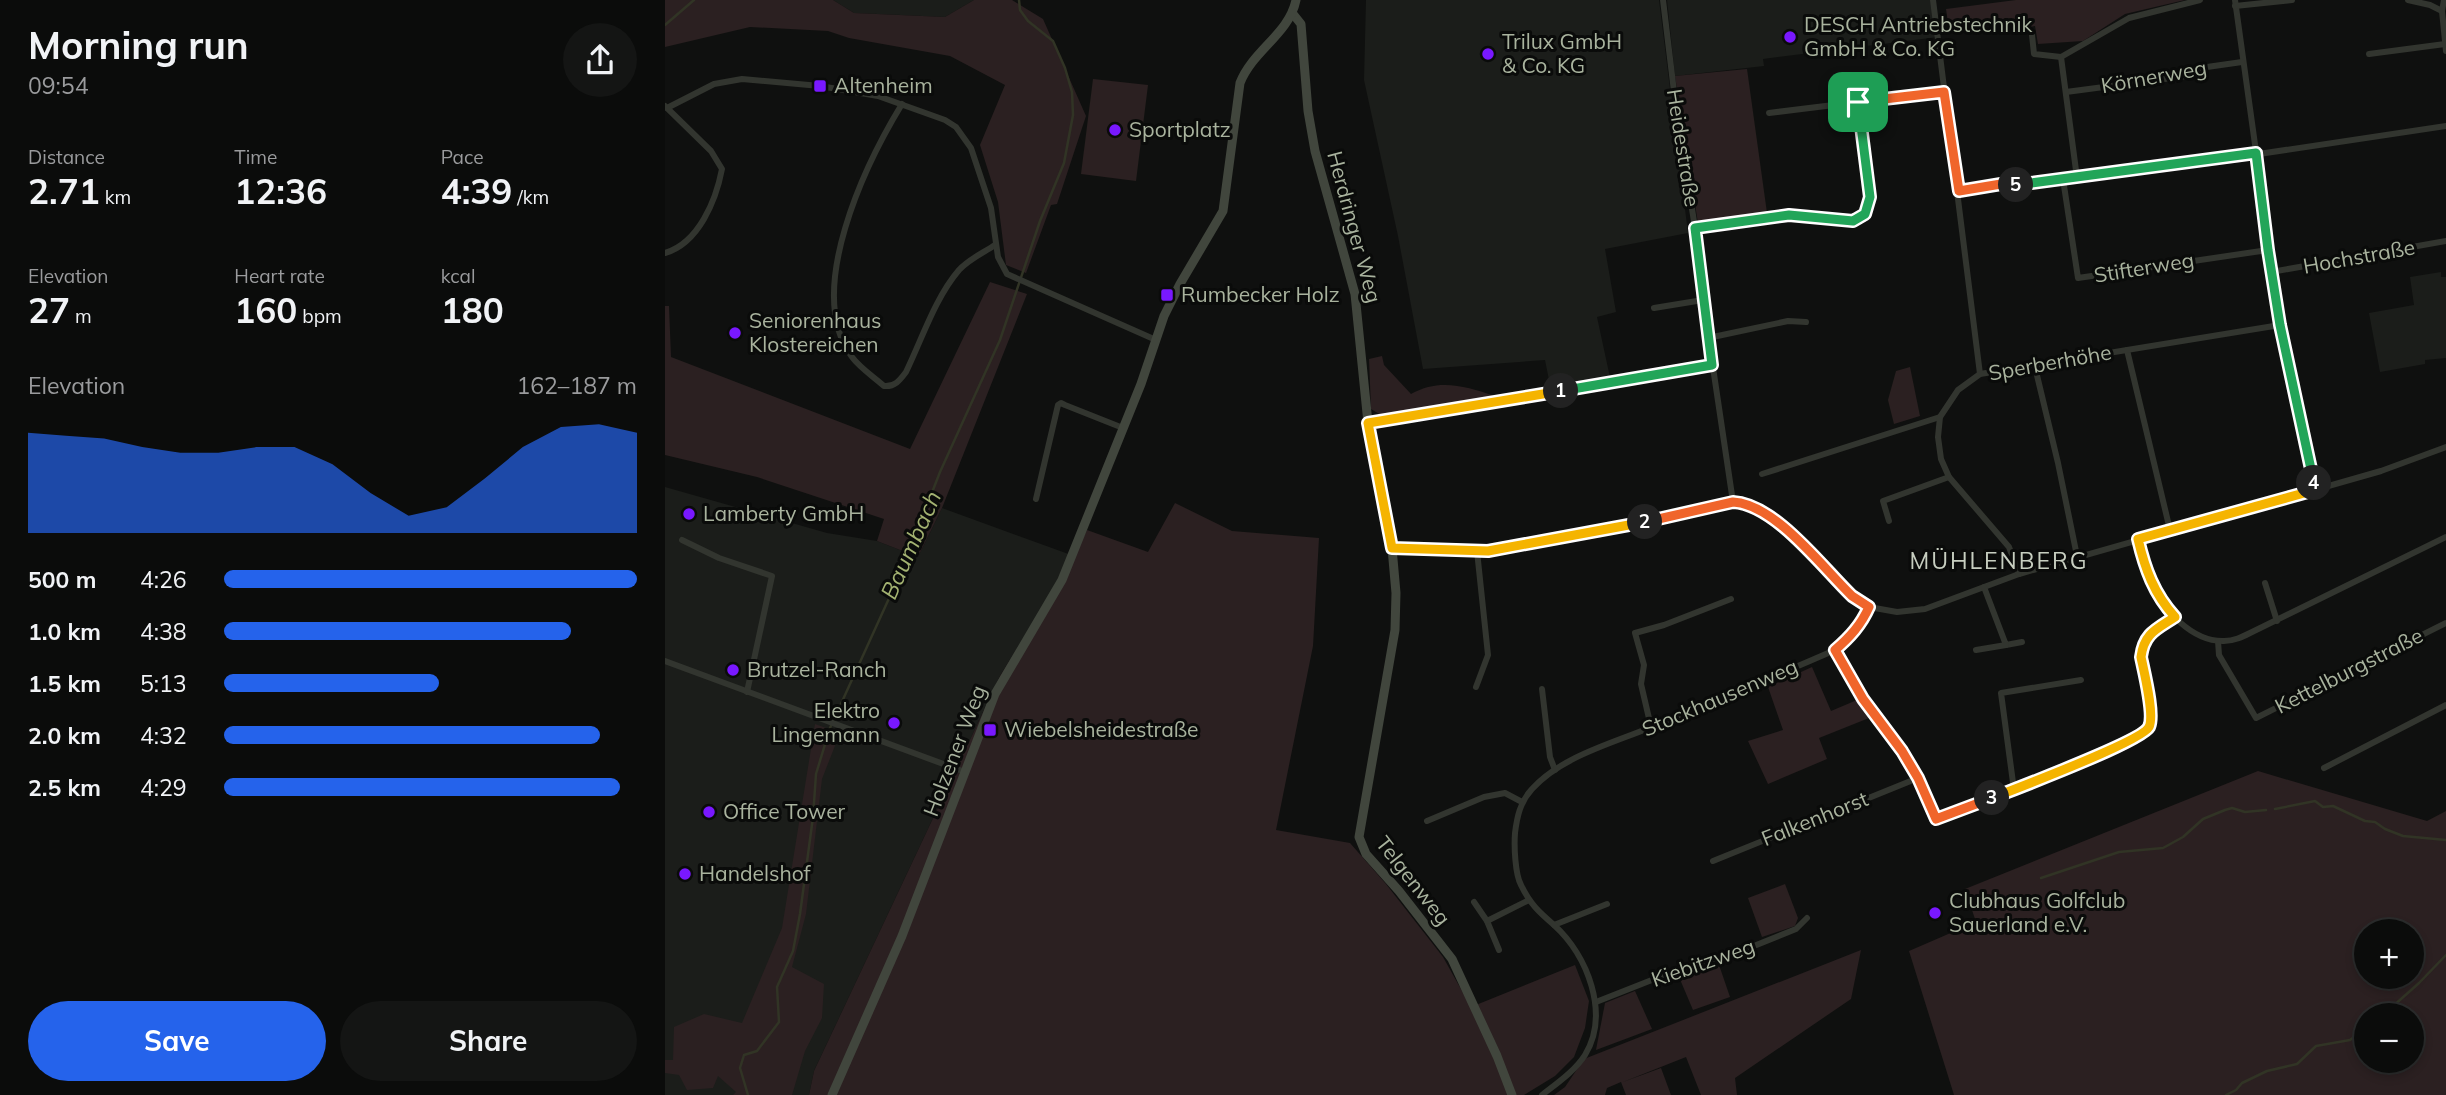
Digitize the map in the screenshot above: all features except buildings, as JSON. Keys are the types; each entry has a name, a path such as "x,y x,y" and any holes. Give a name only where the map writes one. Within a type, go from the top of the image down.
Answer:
{"main road":[{"name":"Herdringer Weg","path":"1296,0 1293,14 1300,24 1308,111 1315,151 1355,294 1368,423 1392,548"},
{"name":"Holzener Weg","path":"832,1095 897,948 1001,682 1062,580 1172,299 1223,211 1244,72 1293,14"},
{"name":"Telgenweg","path":"1392,548 1396,593 1395,630 1359,838 1366,854 1452,958 1497,1056 1511,1095"}],"street":[{"name":"Heidestraße","path":"1663,0 1708,338 1733,502"},
{"path":"1933,0 1980,374"},
{"path":"2032,35 2034,54 2061,57 2129,18 2200,0"},
{"path":"2292,0 2235,3 2271,272 2315,490"},
{"path":"2408,0 2444,11"},
{"path":"2369,54 2446,48 2444,0"},
{"path":"2061,57 2077,178"},
{"name":"Körnerweg","path":"2066,92 2187,76 2200,68 2242,62"},
{"path":"665,253 680,246 698,227 709,207 722,169 711,151 666,107 714,84 742,79 856,92 902,104 945,120 956,127 971,148 991,208 995,245 1007,274 1156,340"},
{"path":"1769,113 1944,92"},
{"path":"1695,228 1789,215 1847,222 1859,218 1868,209 1870,197 1858,102"},
{"path":"902,104 879,143 858,188 836,271 835,313 842,340 852,358 884,386 898,383 906,372 948,285 966,264 995,245"},
{"path":"1959,191 2001,184 2077,178 2446,127"},
{"name":"Stifterweg","path":"2063,179 2078,278 2268,250"},
{"name":"Hochstraße","path":"2271,272 2446,241"},
{"path":"1654,308 1703,300"},
{"path":"1708,338 1788,321 1806,322"},
{"name":"Sperberhöhe","path":"1940,417 1958,390 1980,374 2280,325"},
{"path":"2127,350 2170,530"},
{"path":"1368,423 1712,365"},
{"path":"2035,367 2077,556"},
{"path":"1036,499 1058,405 1061,403 1123,428"},
{"path":"1762,474 1940,417 1938,437 1941,459 1949,477 2010,547 2019,574"},
{"path":"1392,548 1477,551 1568,538 1742,502 1765,512 1844,588 1869,607 1883,611 1911,612 2077,556 2381,471 2446,447"},
{"path":"1889,521 1883,501 1949,477"},
{"path":"2138,539 2150,582 2165,607 2199,634 2218,641 2236,640 2446,537"},
{"path":"682,540 719,558 772,576 747,692"},
{"path":"1476,687 1488,655 1477,551"},
{"path":"2265,583 2277,621"},
{"path":"1984,587 2006,645"},
{"path":"1651,727 1641,684 1644,666 1635,634 1731,599"},
{"name":"Stockhausenweg","path":"1522,802 1533,788 1555,770 1581,757 1835,650 1848,639 1869,607"},
{"path":"1835,650 1863,699 1902,751 1918,778 1936,819 2078,764 2145,732 2151,716 2141,657 2142,648 2149,635 2175,617"},
{"name":"Kettelburgstraße","path":"2218,641 2219,655 2256,718 2446,622"},
{"path":"1976,650 2022,642"},
{"path":"665,661 965,772"},
{"path":"2014,790 2001,693 2081,680"},
{"path":"1542,689 1550,757 1555,770"},
{"path":"2324,768 2446,705"},
{"name":"Falkenhorst","path":"1713,861 1918,778"},
{"path":"1427,821 1484,797 1505,793 1522,802 1517,819 1514,850 1519,881 1529,900 1546,920 1554,925 1586,969 1596,1002 1594,1032 1584,1056 1542,1095"},
{"path":"1487,921 1529,900"},
{"path":"1473,902 1487,921 1499,950"},
{"path":"1554,925 1607,904"},
{"name":"Kiebitzweg","path":"1596,1002 1700,961 1724,958 1796,929 1807,918"}],"shaded area":[{"path":"665,0 833,0 854,13 945,17 974,0 1012,0 1043,19 1086,116 1057,204 1051,205 1026,273 1006,265 998,202 980,145 1005,85 950,56 849,38 828,31 750,27 665,47"},
{"path":"833,0 974,0 945,17 854,13"},
{"path":"1366,0 1659,0 1688,233 1605,249 1616,312 1597,317 1611,382 1551,390 1545,360 1423,369 1398,236 1364,80"},
{"path":"1667,0 1933,0 1938,37 1763,59 1764,66 1675,76"},
{"path":"2016,0 2185,0 2125,14 2083,41 2038,44 2035,26 2006,30 2005,21 1949,30 1946,9"},
{"path":"1747,69 1767,213 1698,223 1675,76"},
{"name":"Sportplatz","path":"1093,79 1148,85 1136,181 1081,174"},
{"path":"2441,272 2441,277 2446,277 2446,358 2425,360 2425,364 2380,372 2369,313 2414,305 2410,277"},
{"path":"990,282 1027,294 942,508 918,557 877,541 884,519 757,477 665,455 665,306 669,306 671,357 910,449"},
{"path":"1382,356 1384,365 1411,394 1432,386 1452,385 1495,396 1381,415 1371,409 1369,359"},
{"path":"1910,367 1920,416 1894,424 1888,400 1896,371"},
{"path":"665,487 827,533 877,541 918,557 942,508 1074,556 1000,676 814,1071 809,1095 665,1095"},
{"path":"1175,503 1232,531 1319,538 1313,646 1276,830 1350,843 1443,957 1471,1007 1575,965 1589,1001 1585,1028 1574,1057 1555,1076 1524,1095 809,1095 814,1071 1000,676 1074,556 1087,530 1148,552"},
{"path":"1812,667 1831,711 1857,700 1869,718 1819,738 1827,759 1768,784 1748,741 1783,730 1768,687"},
{"path":"815,724 840,733 822,779 806,914 792,967 824,984 822,1018 805,1051 792,1095 733,1095 736,1092 718,1076 713,1088 687,1090 679,1075 665,1073 665,1060 673,1060 674,1027 704,1014 742,1023 782,928"},
{"path":"2258,771 2427,821 2446,811 2446,1095 1954,1095 1909,951 1976,922 1965,889"},
{"path":"1785,884 1798,918 1795,926 1762,937 1748,898"},
{"path":"1861,950 1851,999 1735,1078 1737,1095 1701,1095 1686,1057 1623,1082 1661,1068 1671,1095 1626,1095 1621,1082 1607,1088 1605,1095 1554,1095 1565,1087 1584,1059"},
{"path":"1719,965 1730,997 1693,1010 1679,977 1700,966"},
{"path":"1635,991 1652,1029 1596,1050 1605,1003"}],"waterway":[{"path":"665,25 694,0"},
{"name":"Baumbach","path":"748,1095 740,1068 744,1055 757,1051 779,1022 777,987 793,951 813,817 816,774 830,728 901,572 940,472 1000,340 1040,221 1064,163 1073,115 1072,92 1053,41 1028,21 1020,10 1019,0"},
{"path":"2275,809 2315,801 2323,807 2333,806 2365,821 2375,822 2403,836 2446,840"},
{"path":"2041,878 2119,852 2163,848 2183,837 2203,819 2225,810 2266,810"},
{"path":"2396,1003 2446,955"},
{"path":"2226,1095 2242,1083 2267,1071 2297,1064 2316,1046 2354,1037"}],"place":[{"name":"DESCH Antriebstechnik GmbH & Co. KG","path":"1790,37"},
{"name":"Trilux GmbH & Co. KG","path":"1488,54"},
{"name":"Altenheim","path":"820,86"},
{"name":"Sportplatz","path":"1115,130"},
{"name":"Rumbecker Holz","path":"1167,295"},
{"name":"Seniorenhaus Klostereichen","path":"735,333"},
{"name":"Lamberty GmbH","path":"689,514"},
{"name":"Brutzel-Ranch","path":"733,670"},
{"name":"Elektro Lingemann","path":"894,723"},
{"name":"Wiebelsheidestraße","path":"990,730"},
{"name":"Office Tower","path":"709,812"},
{"name":"Handelshof","path":"685,874"},
{"name":"Clubhaus Golfclub Sauerland e.V.","path":"1935,913"}],"district":[{"name":"MÜHLENBERG","path":"1999,561"}],"route":[{"path":"1944,92 1959,191 2212,161 2256,153 2280,325 2315,490 2138,539 2150,582 2165,607 2175,617 2149,635 2142,648 2141,657 2151,716 2149,727 2140,736 2078,764 1936,819 1918,778 1902,751 1863,699 1835,650 1848,639 1869,607 1852,596 1765,512 1742,502 1733,502 1568,538 1492,551 1392,548 1368,423 1712,365 1695,228 1789,215 1847,222 1865,214 1870,197 1858,102 1944,92"}]}
